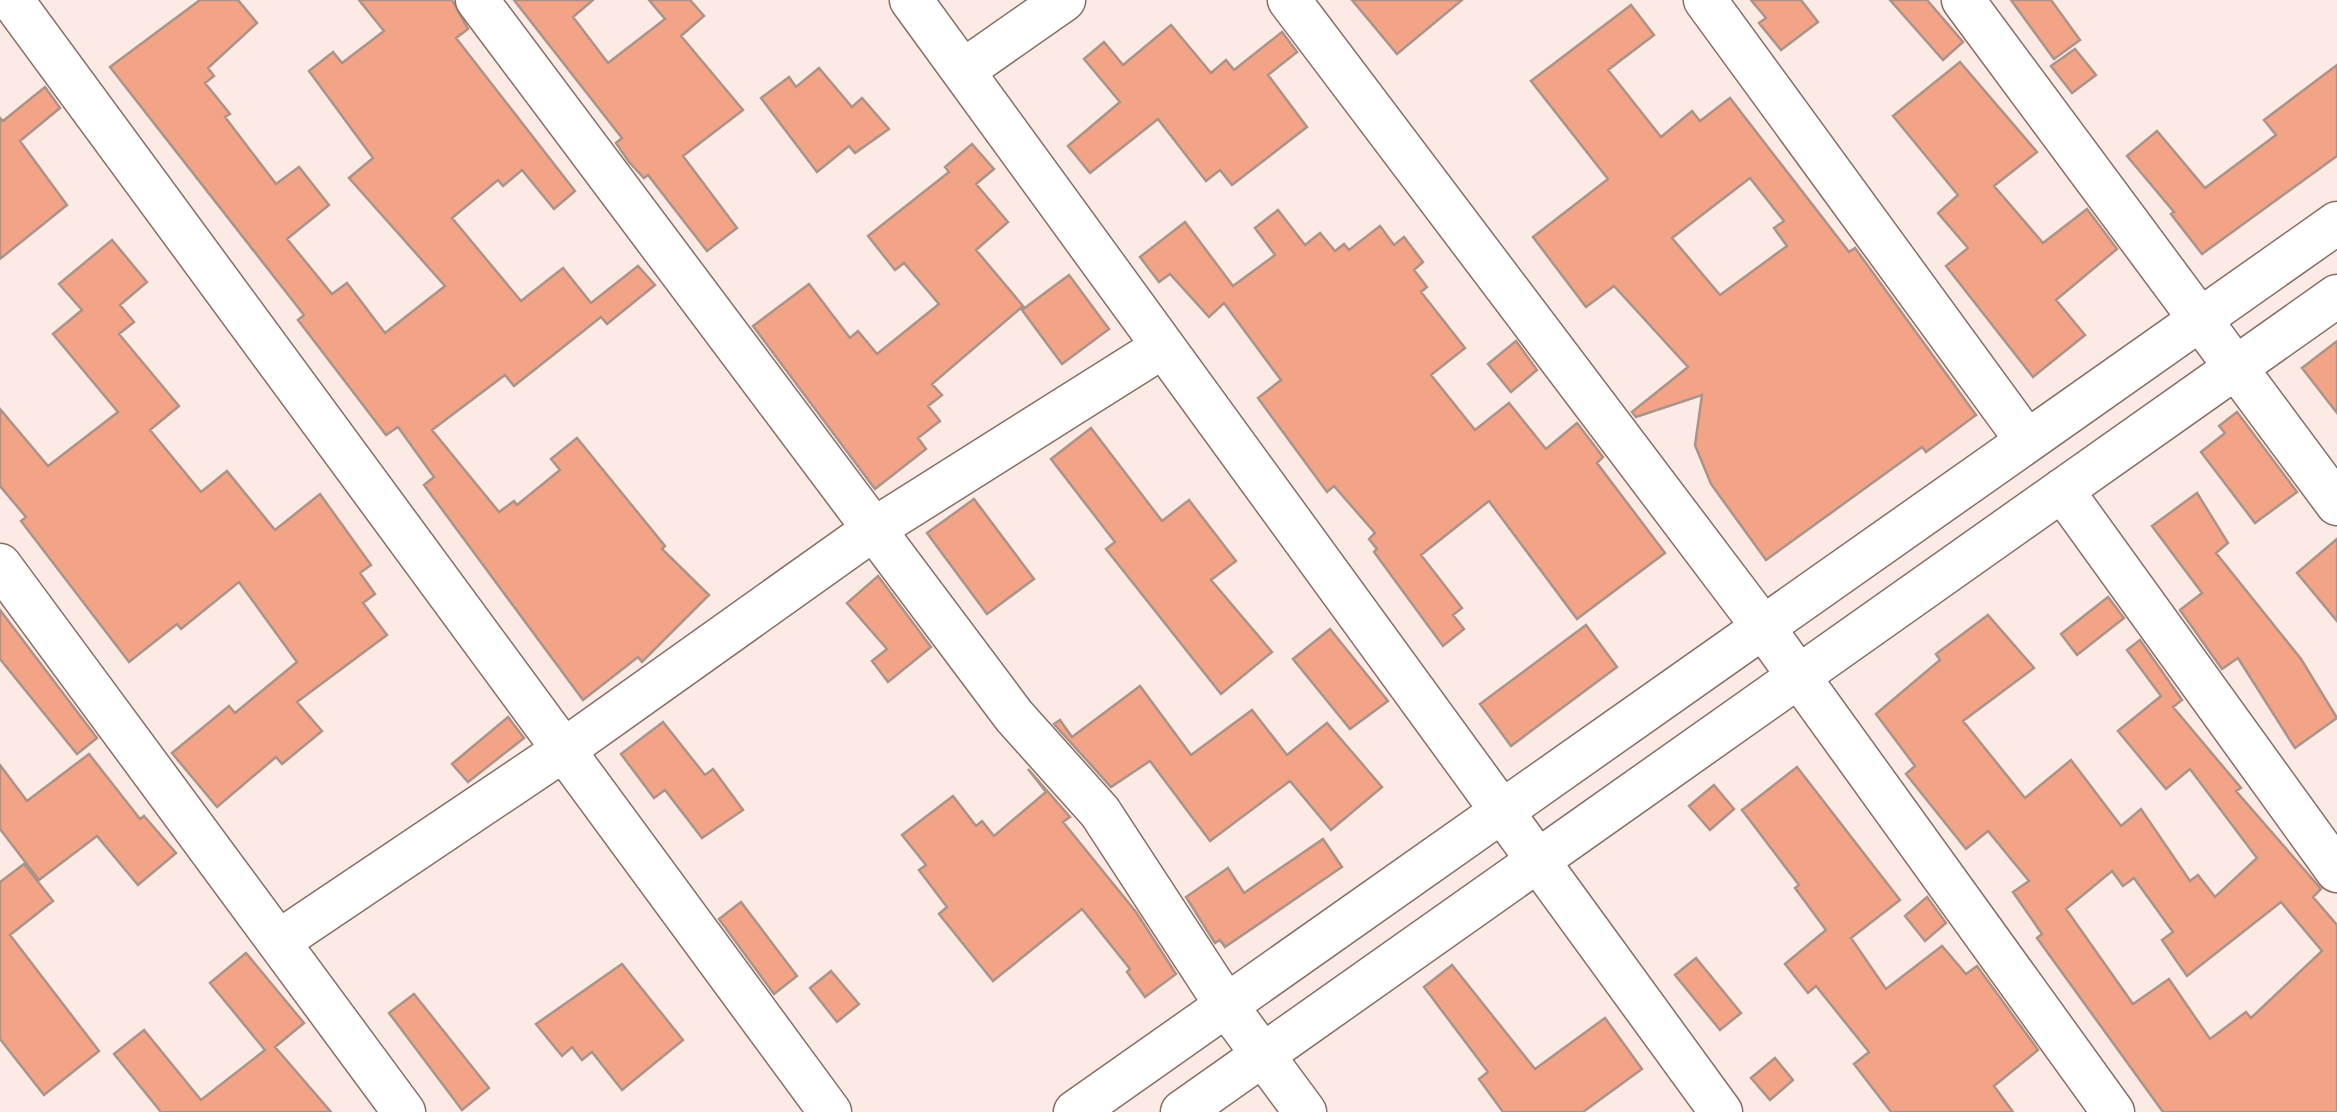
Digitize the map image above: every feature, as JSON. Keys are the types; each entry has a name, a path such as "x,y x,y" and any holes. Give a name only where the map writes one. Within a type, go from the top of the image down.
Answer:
{"street":[{"path":"12,0 830,1112"},
{"path":"477,0 1014,716 1100,812 1226,1006 1305,1112"},
{"path":"912,0 1160,348 1504,810 1720,1112"},
{"path":"964,70 1064,0"},
{"path":"1290,0 1762,627 2113,1112"},
{"path":"1705,0 2027,441"},
{"path":"1964,0 2337,504"},
{"path":"1075,1112 2337,222"},
{"path":"1182,1112 2337,296"},
{"path":"280,940 565,750 874,529 1160,348"},
{"path":"2062,490 2337,871"},
{"path":"0,566 404,1112"}],"building":[{"path":"200,0 238,0 257,23 208,68 214,76 205,83 230,114 225,117 276,184 299,167 329,205 287,239 332,294 347,283 385,333 445,286 349,178 373,158 309,71 333,52 342,63 384,31 359,0 452,0 468,29 456,38 575,191 554,209 522,170 503,186 498,180 452,218 521,301 563,268 591,303 638,266 655,285 607,324 601,317 514,386 505,375 432,430 499,512 514,501 517,505 560,470 551,459 577,438 665,546 662,549 709,595 642,662 638,657 583,700 424,485 434,477 398,427 386,435 298,320 304,315 110,67"},
{"path":"514,0 593,0 573,17 608,63 665,19 649,0 690,0 704,16 681,36 743,110 683,156 737,228 707,251 648,175 644,178 629,162 616,143 622,138"},
{"path":"1352,0 1462,0 1397,54"},
{"path":"1751,0 1801,0 1818,22 1781,50 1759,23 1766,18"},
{"path":"1890,0 1927,0 1963,42 1943,60"},
{"path":"2011,0 2051,0 2080,40 2054,59"},
{"path":"1631,5 1654,35 1608,70 1661,137 1692,111 1700,121 1730,98 1849,252 1855,248 1976,415 1926,452 1922,447 1766,560 1711,484 1695,445 1702,395 1636,417 1632,412 1688,367 1614,286 1586,307 1533,237 1608,179 1531,81","holes":["1750,178 1784,221 1774,228 1787,246 1720,295 1672,238"]},
{"path":"1171,25 1211,73 1226,60 1234,70 1282,32 1297,52 1268,75 1307,127 1232,185 1220,170 1206,181 1158,119 1090,173 1068,146 1120,102 1084,59 1104,42 1123,65"},
{"path":"2075,49 2096,75 2072,93 2051,66"},
{"path":"1960,62 2037,152 1994,186 2043,243 2087,209 2117,249 2056,300 2085,335 2033,377 1946,266 1968,248 1938,213 1958,195 1893,116"},
{"path":"2337,65 2337,156 2202,254 2171,214 2174,212 2127,156 2157,131 2205,188 2276,135 2264,120"},
{"path":"819,68 852,107 862,98 889,129 855,153 849,146 817,172 761,98 789,77 796,87"},
{"path":"45,87 60,108 20,141 67,205 0,259 0,118 3,121"},
{"path":"972,144 994,169 976,184 1008,222 976,250 1023,306 932,384 942,395 928,406 940,421 918,438 926,449 875,489 753,326 809,284 850,338 858,331 877,354 939,304 904,263 895,270 868,236 949,172 945,167"},
{"path":"1278,210 1305,245 1320,233 1335,251 1344,244 1349,250 1380,226 1394,245 1404,237 1423,262 1414,270 1427,287 1421,292 1465,348 1431,375 1475,430 1509,403 1546,449 1577,423 1603,457 1597,463 1665,553 1577,619 1489,501 1421,555 1462,608 1453,615 1464,629 1443,646 1374,552 1377,549 1369,539 1375,533 1334,486 1327,492 1258,398 1281,380 1224,303 1209,317 1170,274 1159,282 1140,257 1185,222 1233,286 1275,255 1255,228"},
{"path":"112,240 147,282 120,305 134,322 119,334 179,406 150,430 201,492 227,471 275,530 320,494 371,565 360,573 375,594 363,603 387,635 297,702 322,731 282,764 276,757 217,807 172,753 229,706 235,713 297,662 239,582 181,629 177,624 129,662 21,521 26,517 0,486 0,409 48,466 118,412 53,334 82,310 59,284"},
{"path":"1069,275 1109,329 1062,364 1022,310"},
{"path":"1516,341 1537,370 1511,392 1488,364"},
{"path":"2337,341 2337,413 2302,368"},
{"path":"2237,412 2297,492 2255,523 2201,452 2225,433 2219,426"},
{"path":"1091,428 1162,521 1189,500 1236,561 1211,580 1272,652 1221,694 1106,549 1115,542 1051,459"},
{"path":"2197,493 2228,543 2216,553 2301,659 2337,718 2295,748 2238,658 2222,669 2180,610 2202,593 2152,526"},
{"path":"974,499 1034,579 987,614 927,533"},
{"path":"2337,539 2337,621 2297,573"},
{"path":"878,576 931,647 888,682 872,661 887,649 847,603"},
{"path":"2108,597 2124,618 2077,655 2061,634"},
{"path":"0,610 97,738 77,754 0,659"},
{"path":"1988,615 2034,668 1963,721 2025,798 2071,760 2121,826 2141,809 2190,881 2198,875 2215,897 2257,858 2190,769 2166,789 2118,731 2161,696 2127,650 2140,640 2182,700 2173,707 2241,788 2236,791 2321,889 2313,897 2337,925 2337,1112 2163,1112 2037,938 2042,934 2013,892 2029,881 1988,831 1966,849 1906,774 1915,766 1876,714 1940,660 1936,654","holes":["2112,871 2123,886 2134,878 2173,932 2162,940 2187,976 2281,902 2322,951 2251,1018 2246,1012 2210,1039 2169,979 2133,1004 2066,909"]},
{"path":"1586,625 1617,667 1511,746 1480,704"},
{"path":"1330,629 1388,701 1350,729 1293,659"},
{"path":"1140,686 1191,755 1252,710 1287,755 1327,723 1382,787 1331,830 1290,781 1210,841 1150,761 1111,787 1054,724 1060,720 1072,737"},
{"path":"508,717 524,738 468,782 452,764"},
{"path":"663,722 705,775 713,769 743,810 702,838 665,790 654,798 621,754"},
{"path":"89,754 140,819 144,816 176,853 138,885 97,836 39,880 0,829 0,765 27,801"},
{"path":"1797,767 1900,900 1851,938 1886,989 1942,946 1966,974 1977,966 2038,1050 1994,1086 2013,1112 1891,1112 1854,1064 1869,1052 1816,986 1808,993 1785,964 1826,930 1795,888 1799,885 1742,810"},
{"path":"1028,769 1070,817 1063,822 1136,912 1176,974 1145,997 1127,972 1130,969 1082,909 993,981 939,914 947,907 919,870 926,865 902,835 953,796 976,826 982,821 994,836 1046,792"},
{"path":"1714,785 1734,809 1710,830 1689,806"},
{"path":"1323,839 1342,867 1225,947 1220,940 1215,943 1186,897 1228,868 1244,893"},
{"path":"24,864 53,901 10,935 99,1051 44,1095 0,1039 0,882"},
{"path":"1927,897 1946,923 1925,941 1905,916"},
{"path":"741,902 797,976 774,994 719,919"},
{"path":"246,953 304,1023 275,1047 331,1112 161,1112 114,1054 144,1030 201,1100 265,1050 210,983"},
{"path":"1696,958 1741,1013 1720,1030 1675,975"},
{"path":"622,964 683,1040 622,1090 592,1052 582,1060 572,1047 562,1056 536,1024"},
{"path":"1452,965 1535,1069 1605,1018 1642,1069 1583,1112 1503,1112 1479,1079 1488,1072 1424,987"},
{"path":"831,971 859,1004 837,1022 810,988"},
{"path":"414,994 489,1088 462,1110 389,1013"},
{"path":"1775,1058 1793,1080 1770,1100 1751,1078"}]}
